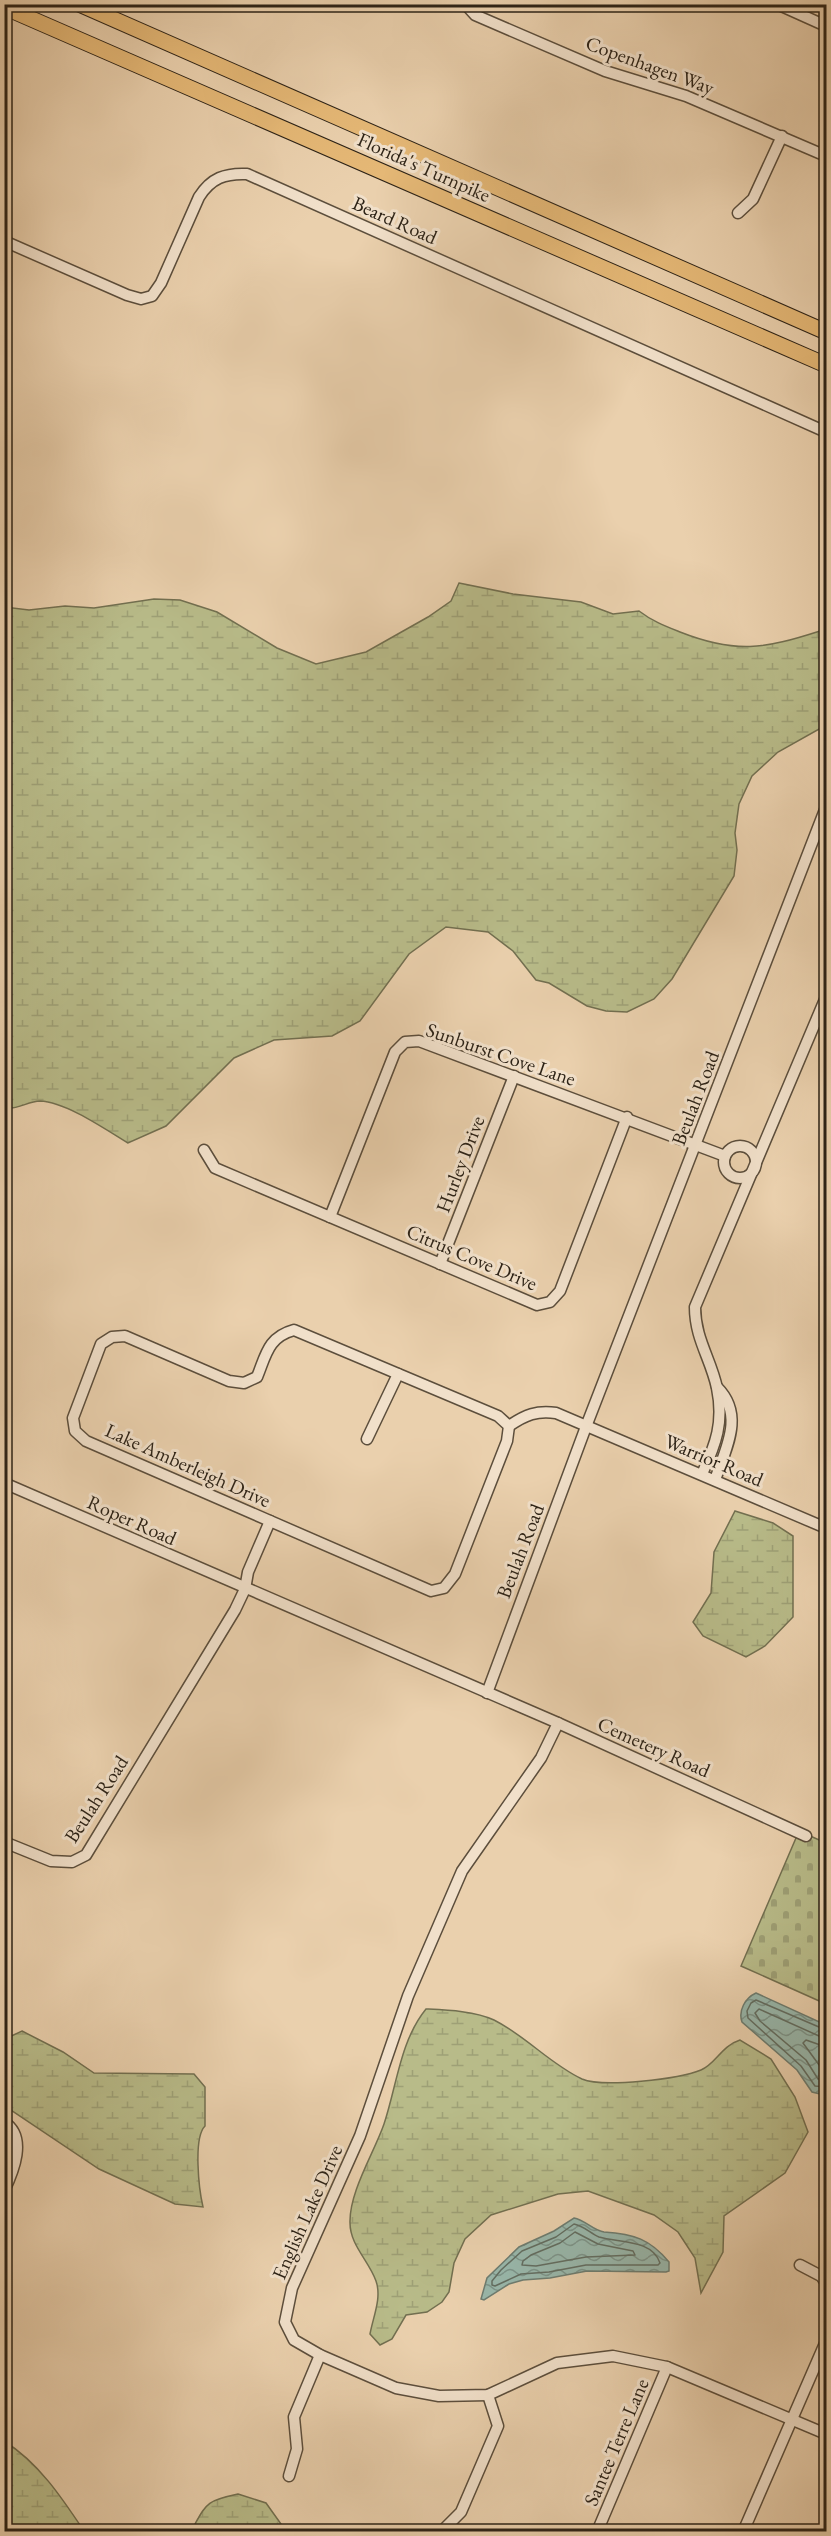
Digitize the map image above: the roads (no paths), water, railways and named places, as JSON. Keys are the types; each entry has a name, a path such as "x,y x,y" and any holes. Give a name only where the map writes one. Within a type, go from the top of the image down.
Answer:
{"highway":[{"name":"Florida's Turnpike","path":"79,4 826,332"},
{"name":"Florida's Turnpike","path":"4,7 826,365"}],"street":[{"name":"Copenhagen Way","path":"465,4 475,15 605,71 686,96 826,156"},
{"path":"777,4 826,26"},
{"path":"738,213 753,199 782,136"},
{"name":"Beard Road","path":"4,241 127,295 141,299 152,296 161,283 207,184 219,176 247,174 826,432"},
{"name":"Beulah Road","path":"486,1693 587,1424 826,807"},
{"path":"702,1474 716,1443 719,1428 717,1387 695,1324 695,1307 826,998"},
{"name":"Sunburst Cove Lane","path":"330,1217 395,1052 405,1042 419,1041 726,1156"},
{"name":"Hurley Drive","path":"440,1264 514,1076"},
{"name":"Citrus Cove Drive","path":"204,1150 215,1168 537,1305 550,1302 560,1291 627,1117"},
{"path":"734,1147 746,1147 755,1156 755,1168 746,1177 734,1177 726,1168 726,1156 734,1147"},
{"name":"Lake Amberleigh Drive","path":"294,1330 398,1374 498,1416 509,1426 507,1441 455,1574 444,1588 432,1591 86,1441 75,1431 73,1418 101,1344 112,1337 126,1336 229,1382 244,1383 257,1377 272,1341 281,1333 294,1330"},
{"path":"368,1439 398,1374"},
{"path":"715,1480 732,1432 732,1413 729,1403 717,1387"},
{"path":"509,1426 523,1417 541,1411 556,1413 587,1424"},
{"name":"Warrior Road","path":"587,1424 826,1528"},
{"name":"Roper Road","path":"4,1483 244,1589"},
{"name":"Beulah Road","path":"4,1842 51,1861 72,1862 86,1855 235,1610 248,1572 270,1521"},
{"path":"244,1589 486,1693"},
{"name":"Cemetery Road","path":"486,1693 558,1723 806,1836"},
{"name":"English Lake Drive","path":"558,1723 541,1758 462,1871 408,1996 360,2136 292,2288 285,2322 294,2340 320,2355 396,2388 439,2396 488,2395 557,2362 613,2356 667,2367 826,2434"},
{"path":"4,2122 10,2125 17,2140 16,2167 4,2192"},
{"path":"800,2265 821,2276 826,2283"},
{"path":"743,2532 826,2341"},
{"path":"289,2476 297,2449 294,2417 320,2355"},
{"name":"Santee Terre Lane","path":"597,2532 667,2367"},
{"path":"441,2532 461,2512 498,2426 488,2395"}],"water":[{"path":"756,1993 826,2025 826,2091 820,2094 812,2092 797,2070 742,2022 743,2005"},
{"path":"574,2218 600,2231 641,2239 655,2248 669,2262 669,2271 587,2271 523,2280 509,2284 484,2300 481,2299 487,2278 519,2247 554,2231"}]}
